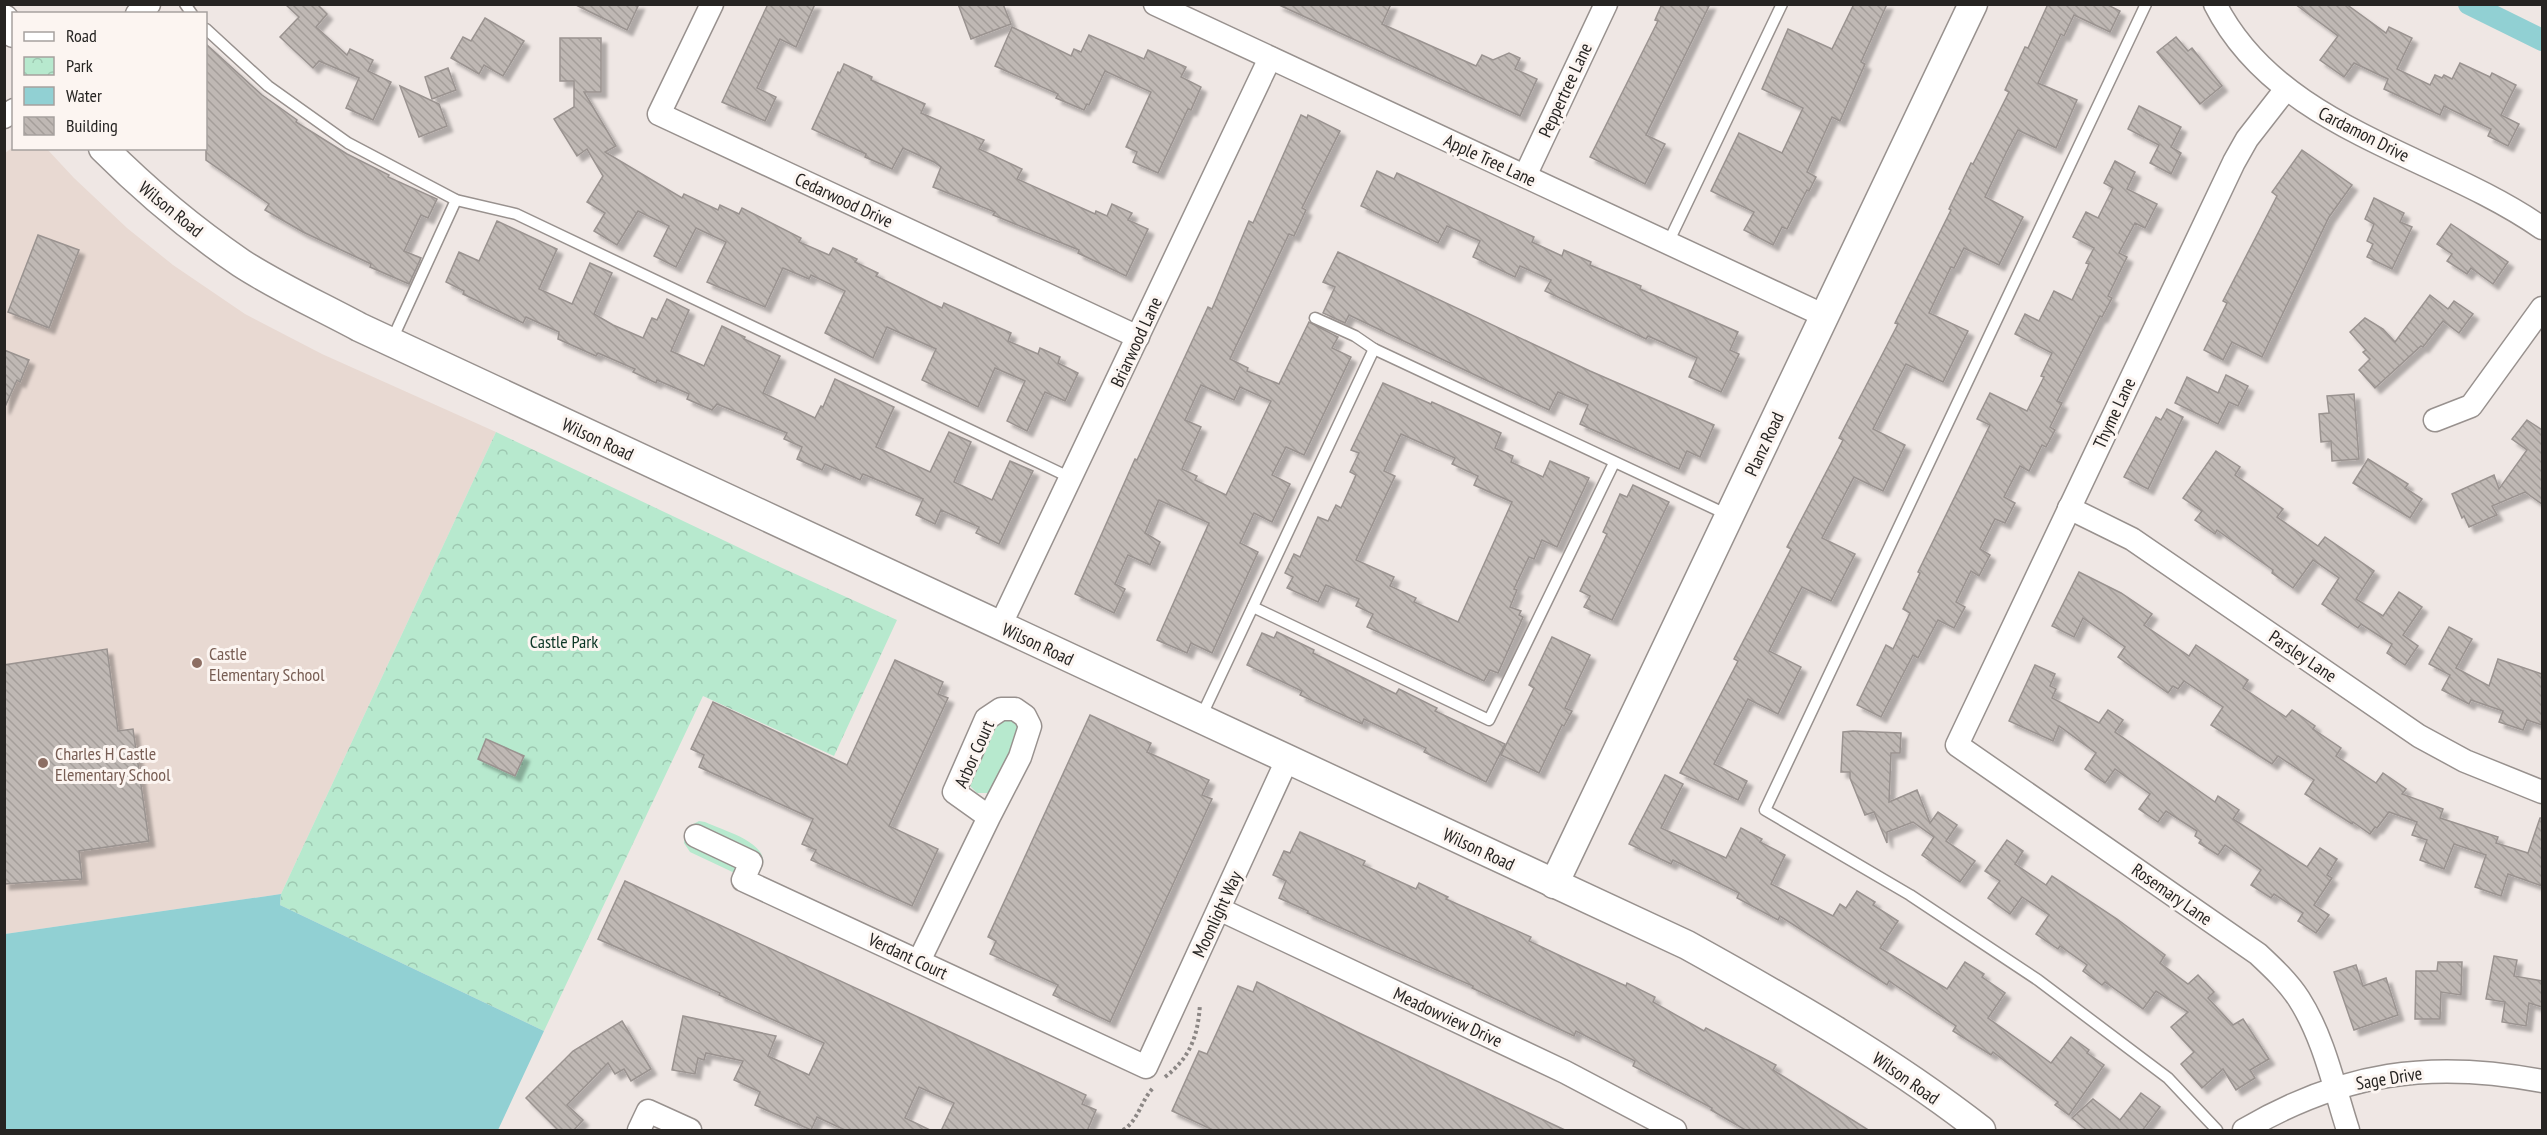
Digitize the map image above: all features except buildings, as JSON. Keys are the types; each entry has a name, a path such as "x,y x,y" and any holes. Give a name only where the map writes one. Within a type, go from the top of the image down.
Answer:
{"street":[{"name":"Cedarwood Drive","path":"712,4 659,114 1138,337"},
{"name":"Apple Tree Lane","path":"1155,4 1825,316"},
{"name":"Peppertree Lane","path":"1524,176 1606,4"},
{"name":"Planz Road","path":"1554,884 1973,4"},
{"name":"Cardamon Drive","path":"2215,4 2240,42 2263,69 2286,89 2334,120 2477,189 2542,228"},
{"name":"Briarwood Lane","path":"1000,626 1270,58"},
{"name":"Thyme Lane","path":"1956,745 2234,162 2247,139 2286,89"},
{"name":"Wilson Road","path":"105,150 140,186 169,210 243,264 358,327 1687,945 1786,1000 1882,1060 1981,1131"},
{"path":"2435,420 2471,406 2542,308"},
{"name":"Parsley Lane","path":"2069,508 2132,539 2420,736 2465,761 2542,792"},
{"name":"Rosemary Lane","path":"1956,745 2259,954 2299,999 2313,1026 2348,1131"},
{"name":"Moonlight Way","path":"1146,1067 1287,760"},
{"path":"919,961 989,817"},
{"name":"Verdant Court","path":"696,836 752,862 743,879 1146,1067"},
{"name":"Meadowview Drive","path":"1219,909 1564,1071 1675,1131"},
{"name":"Sage Drive","path":"2244,1131 2286,1107 2334,1088 2400,1073 2453,1070 2500,1073 2542,1081"},
{"path":"643,1121 690,1131"}],"lane":[{"path":"1668,243 1782,4"},
{"path":"2146,4 1765,810 1910,895 2038,980 2168,1078 2217,1131"},
{"path":"207,30 268,86 348,143 456,200 516,214 1071,478"},
{"path":"391,342 456,200"},
{"path":"1315,318 1355,336 1374,349 1730,516"},
{"path":"1199,720 1374,349"},
{"path":"1253,607 1489,720 1614,463"}],"shaded area":[{"name":"Castle Elementary School","path":"12,148 12,150 48,150 127,228 173,265 245,314 322,354 496,432 281,894 5,934 4,154"}],"green space":[{"name":"Castle Park","path":"496,432 897,620 834,756 703,696 544,1031 280,905 281,894"},
{"path":"1007,709 1024,728 990,793 977,793 968,784 992,718"},
{"path":"699,821 747,840 756,847 762,854 763,863 759,873 741,876 690,852 684,843 685,832 688,827"}],"water":[{"path":"281,894 280,905 544,1031 498,1130 5,1130 5,934"}],"waterway":[{"path":"2469,4 2542,40"}],"place":[{"name":"Castle Elementary School","path":"197,663"},
{"name":"Charles H Castle Elementary School","path":"43,763"}]}
